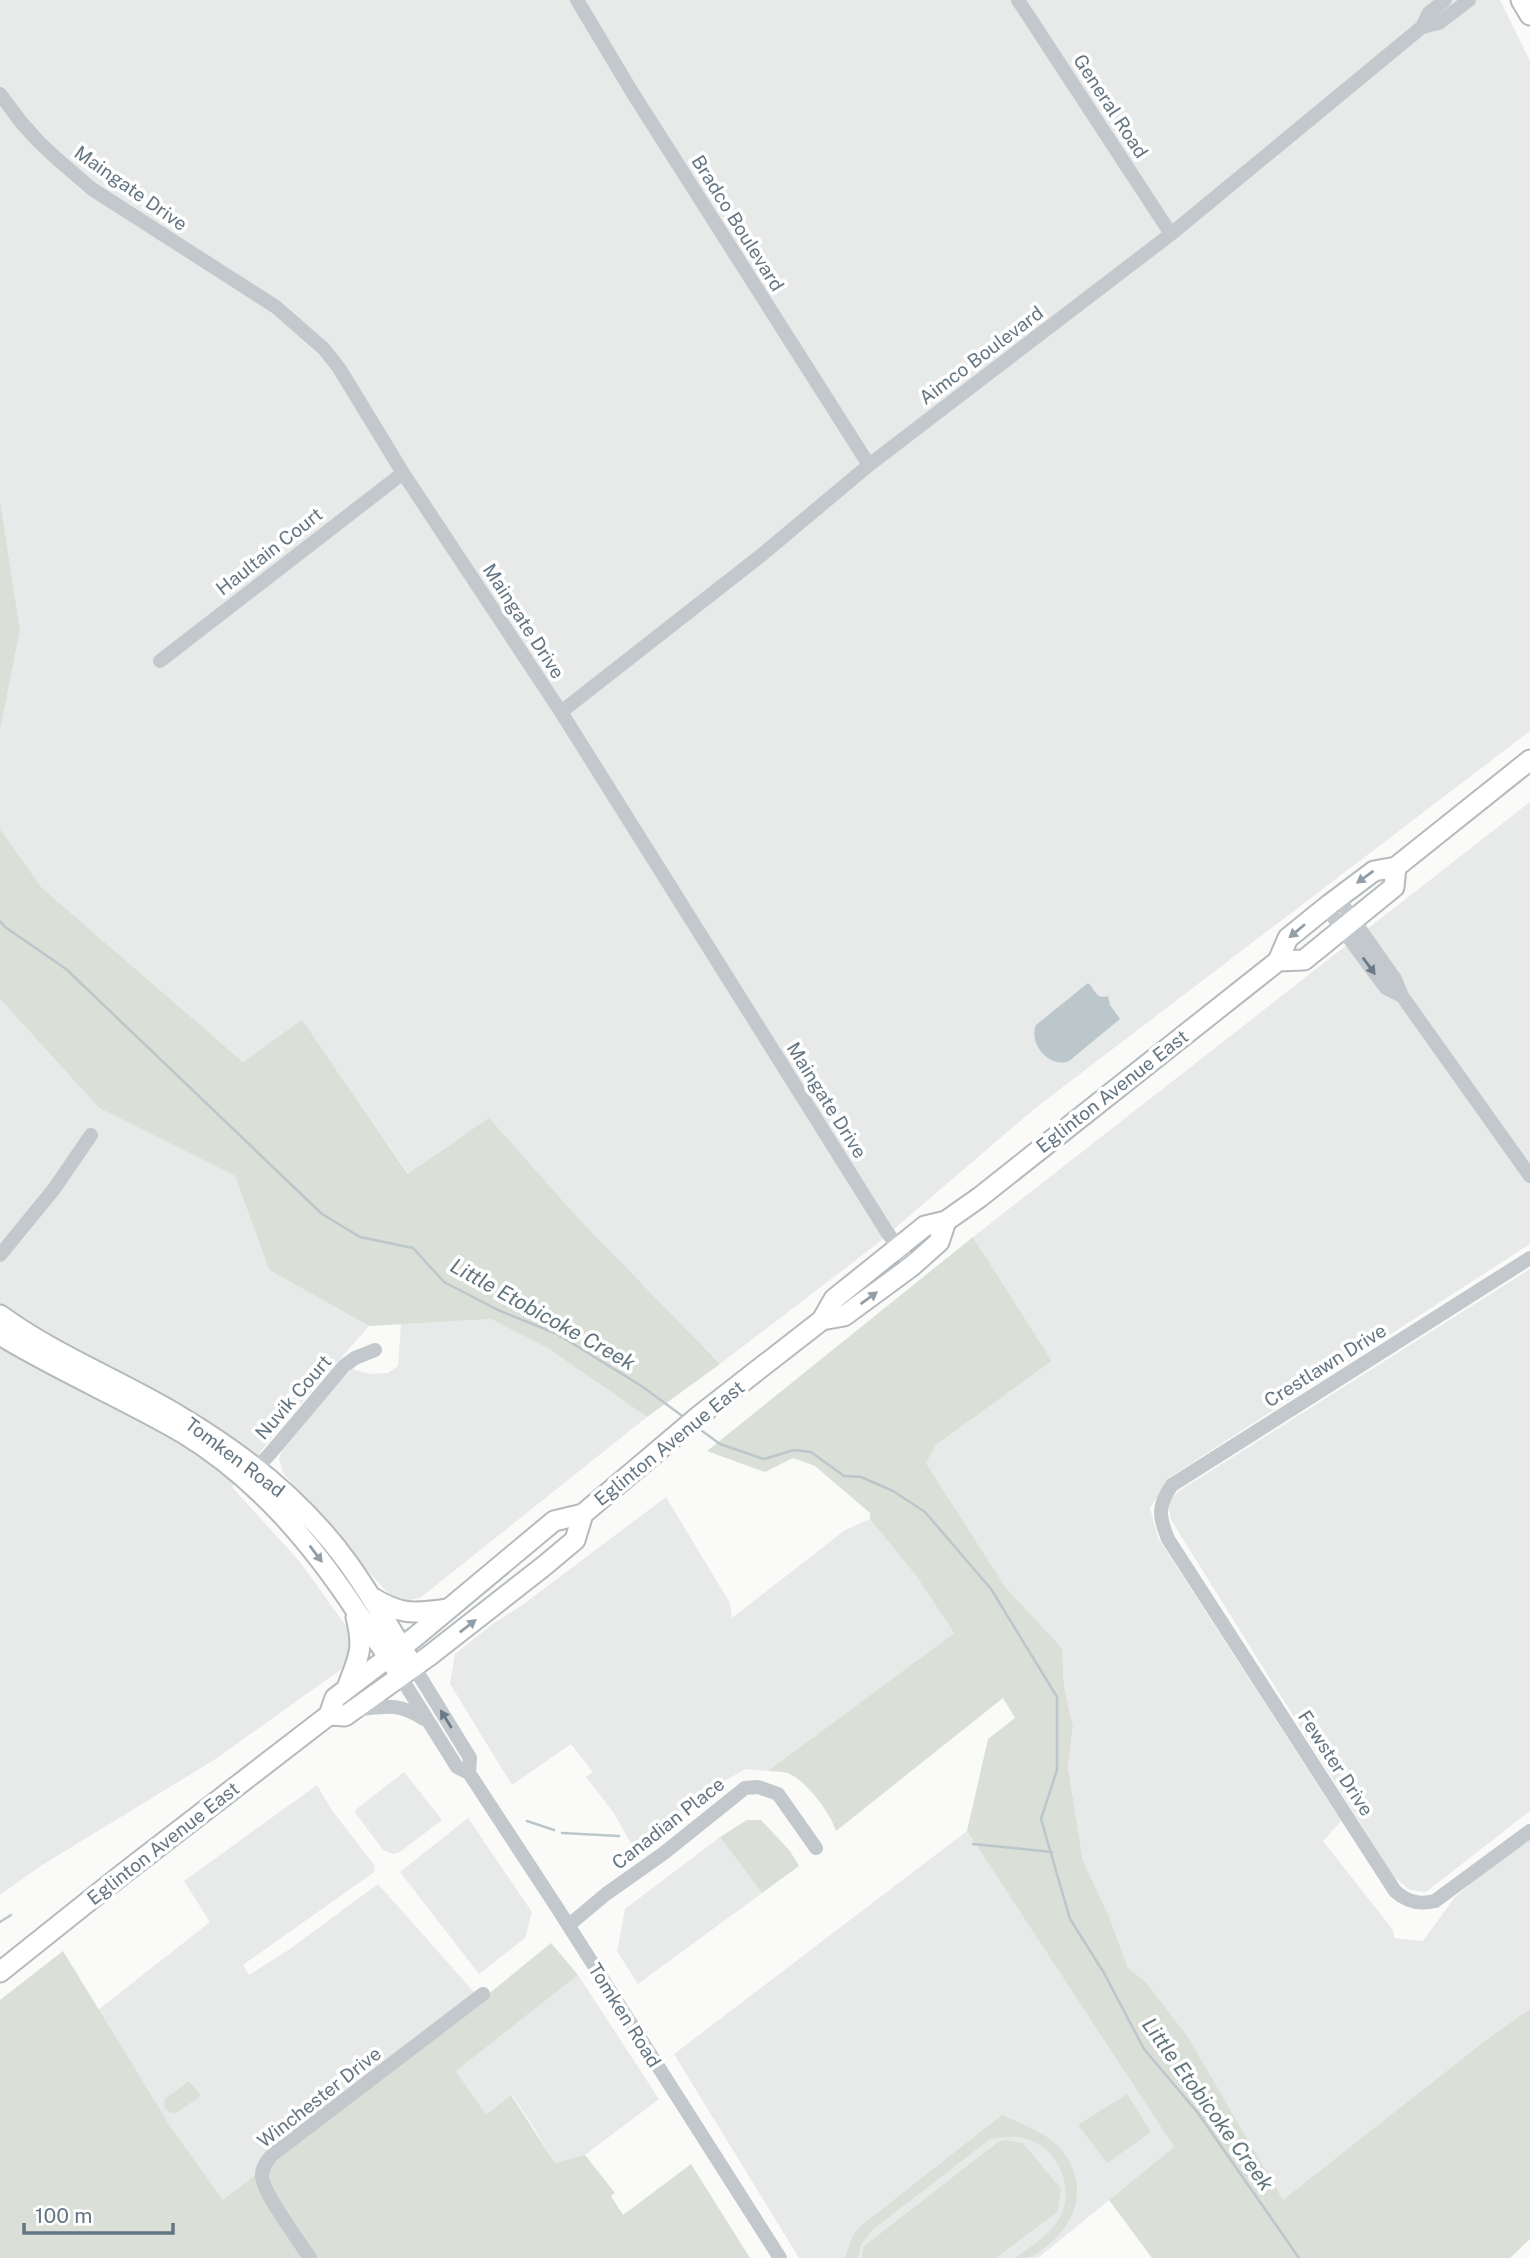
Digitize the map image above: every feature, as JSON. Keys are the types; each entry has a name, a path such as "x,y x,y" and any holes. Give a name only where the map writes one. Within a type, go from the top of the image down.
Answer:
{"main road":[{"path":"1521,0 1530,15"},
{"name":"Eglinton Avenue East","path":"0,1972 329,1716 335,1698 449,1609 554,1521 583,1514 700,1415 822,1320 834,1298 925,1226 946,1221 980,1197 1278,961 1288,938 1332,903 1374,870 1396,867 1530,760"},
{"name":"Eglinton Avenue East","path":"1278,961 1304,960 1348,925 1394,887 1396,867"},
{"name":"Eglinton Avenue East","path":"822,1320 844,1316 912,1266 939,1242 946,1221"},
{"name":"Tomken Road","path":"0,1315 43,1343 208,1433 251,1473 277,1508 361,1600 407,1672"},
{"name":"Tomken Road","path":"0,1335 183,1433 251,1473"},
{"name":"Eglinton Avenue East","path":"329,1716 345,1716 407,1672 544,1566 575,1540 583,1514"},
{"path":"346,1689 362,1644 361,1600 405,1613 449,1609"}],"street":[{"name":"Bradco Boulevard","path":"577,0 632,92 869,465"},
{"name":"General Road","path":"1018,0 1171,234"},
{"name":"Aimco Boulevard","path":"561,712 764,554 869,465 1171,234 1422,27 1429,13 1445,0"},
{"name":"Aimco Boulevard","path":"1422,27 1438,23 1469,0"},
{"name":"Maingate Drive","path":"0,94 55,159 92,189 276,307 324,349 339,368 403,473 561,712 737,995 912,1266"},
{"name":"Haultain Court","path":"160,661 403,473"},
{"path":"1332,903 1386,988 1402,996 1530,1176"},
{"path":"0,1255 36,1212 91,1135"},
{"name":"Crestlawn Drive","path":"1160,1518 1161,1505 1172,1485 1530,1258"},
{"name":"Nuvik Court","path":"251,1473 344,1366 375,1350"},
{"name":"Fewster Drive","path":"1160,1518 1168,1539 1395,1891 1404,1899 1426,1903 1435,1900 1530,1831"},
{"name":"Tomken Road","path":"407,1672 426,1720 457,1767 469,1773 569,1925 779,2258"},
{"name":"Tomken Road","path":"407,1672 470,1758 469,1773"},
{"path":"352,1711 389,1706 404,1707 426,1720"},
{"name":"Canadian Place","path":"569,1925 745,1788 758,1787 778,1794 816,1848"},
{"name":"Winchester Drive","path":"310,2258 265,2188 262,2174 266,2162 483,1994"}],"shaded area":[{"path":"0,0 1500,0 1530,61 1530,731 1034,1109 873,1247 720,1364 578,1218 489,1119 409,1174 302,1021 243,1062 42,888 0,829 0,731 20,630 0,500"},
{"path":"0,500 20,630 0,731"},
{"path":"1530,802 1530,1244 1170,1477 1150,1508 1158,1538 1341,1821 1323,1841 1393,1930 1394,1938 1423,1941 1455,1897 1530,1835 1530,2009 1486,2040 1283,2201 1188,2037 1146,1982 1128,1968 1108,1914 1083,1861 1068,1767 1073,1726 1064,1686 1062,1648 1006,1588 926,1463 936,1445 1052,1361 973,1237"},
{"path":"0,829 42,888 243,1062 302,1020 408,1174 489,1118 578,1218 720,1364 647,1417 549,1349 491,1319 369,1326 269,1270 235,1176 99,1108 0,999"},
{"path":"1088,983 1098,995 1108,996 1110,1005 1120,1019 1069,1061 1062,1063 1048,1058 1035,1040 1036,1025"},
{"path":"0,999 99,1108 235,1176 269,1270 369,1326 282,1425 232,1487 300,1562 354,1637 343,1668 214,1760 39,1867 0,1895"},
{"path":"973,1237 1052,1361 936,1445 926,1463 1006,1588 1062,1648 1064,1686 1073,1726 1068,1767 1083,1861 1108,1914 1128,1968 1146,1982 1188,2037 1283,2200 1486,2040 1530,2009 1530,2239 1510,2258 1152,2258 1109,2200 1174,2147 967,1831 988,1739 1015,1718 1003,1698 836,1831 824,1808 804,1784 788,1773 768,1771 954,1633 917,1577 870,1519 870,1513 815,1466 793,1458 765,1472 707,1451"},
{"path":"1530,1269 1530,1811 1426,1892 1410,1890 1394,1877 1171,1520 1168,1502 1179,1491"},
{"path":"491,1319 549,1349 647,1417 420,1598 399,1602 383,1588 283,1473 279,1459 285,1440 352,1369 370,1374 388,1373 398,1366 401,1324"},
{"path":"666,1497 730,1603 732,1618 845,1530 870,1519 917,1577 954,1633 768,1771 746,1769 724,1781 635,1850 613,1812 586,1777 593,1772 571,1744 512,1785 450,1684 455,1654"},
{"path":"404,1772 442,1820 400,1852 392,1854 383,1850 354,1811"},
{"path":"317,1785 331,1809 375,1866 374,1872 243,1965 249,1975 287,1951 378,1884 481,2000 343,2112 223,2200 170,2126 98,2010 210,1922 184,1881"},
{"path":"468,1818 532,1912 525,1938 479,1974 400,1872"},
{"path":"747,1820 761,1820 790,1851 799,1866 762,1893 720,1837"},
{"path":"967,1831 1174,2147 1038,2258 799,2258 674,2054"},
{"path":"720,1837 762,1893 638,1984 617,1951 625,1909"},
{"path":"551,1943 578,1975 456,2071 486,2115 511,2095 555,2163 585,2155 615,2193 611,2196 623,2215 691,2164 750,2258 0,2258 0,2000 63,1951 170,2126 223,2200"},
{"path":"578,1975 659,2099 585,2155 555,2163 512,2095 486,2116 456,2071"},
{"path":"189,2081 201,2096 176,2113 169,2112 164,2106 165,2099"},
{"path":"1127,2094 1151,2132 1107,2163 1078,2125"},
{"path":"1002,2115 1046,2136 1068,2158 1074,2171 1077,2198 1074,2211 1059,2235 1033,2256 1015,2258 1045,2236 1059,2219 1066,2195 1065,2183 1056,2161 1038,2144 1022,2138 990,2139 871,2231 861,2245 858,2258 845,2258 853,2235 862,2225"},
{"path":"1005,2140 1023,2143 1061,2189 1058,2211 996,2258 862,2258 863,2247 998,2142"}],"waterway":[{"name":"Little Etobicoke Creek","path":"0,921 66,969 322,1214 360,1237 413,1248 444,1282 498,1310 557,1334 643,1387 685,1418"},
{"name":"Little Etobicoke Creek","path":"698,1428 720,1444 764,1459 794,1450 811,1452 844,1476 861,1477 893,1491 925,1512 991,1589 1057,1697 1057,1770 1041,1819 1070,1919 1104,1973 1144,2049 1198,2113 1299,2258"},
{"path":"527,1821 554,1830"},
{"path":"562,1833 619,1836"},
{"path":"973,1844 1052,1852"},
{"path":"0,1922 11,1915"}]}
